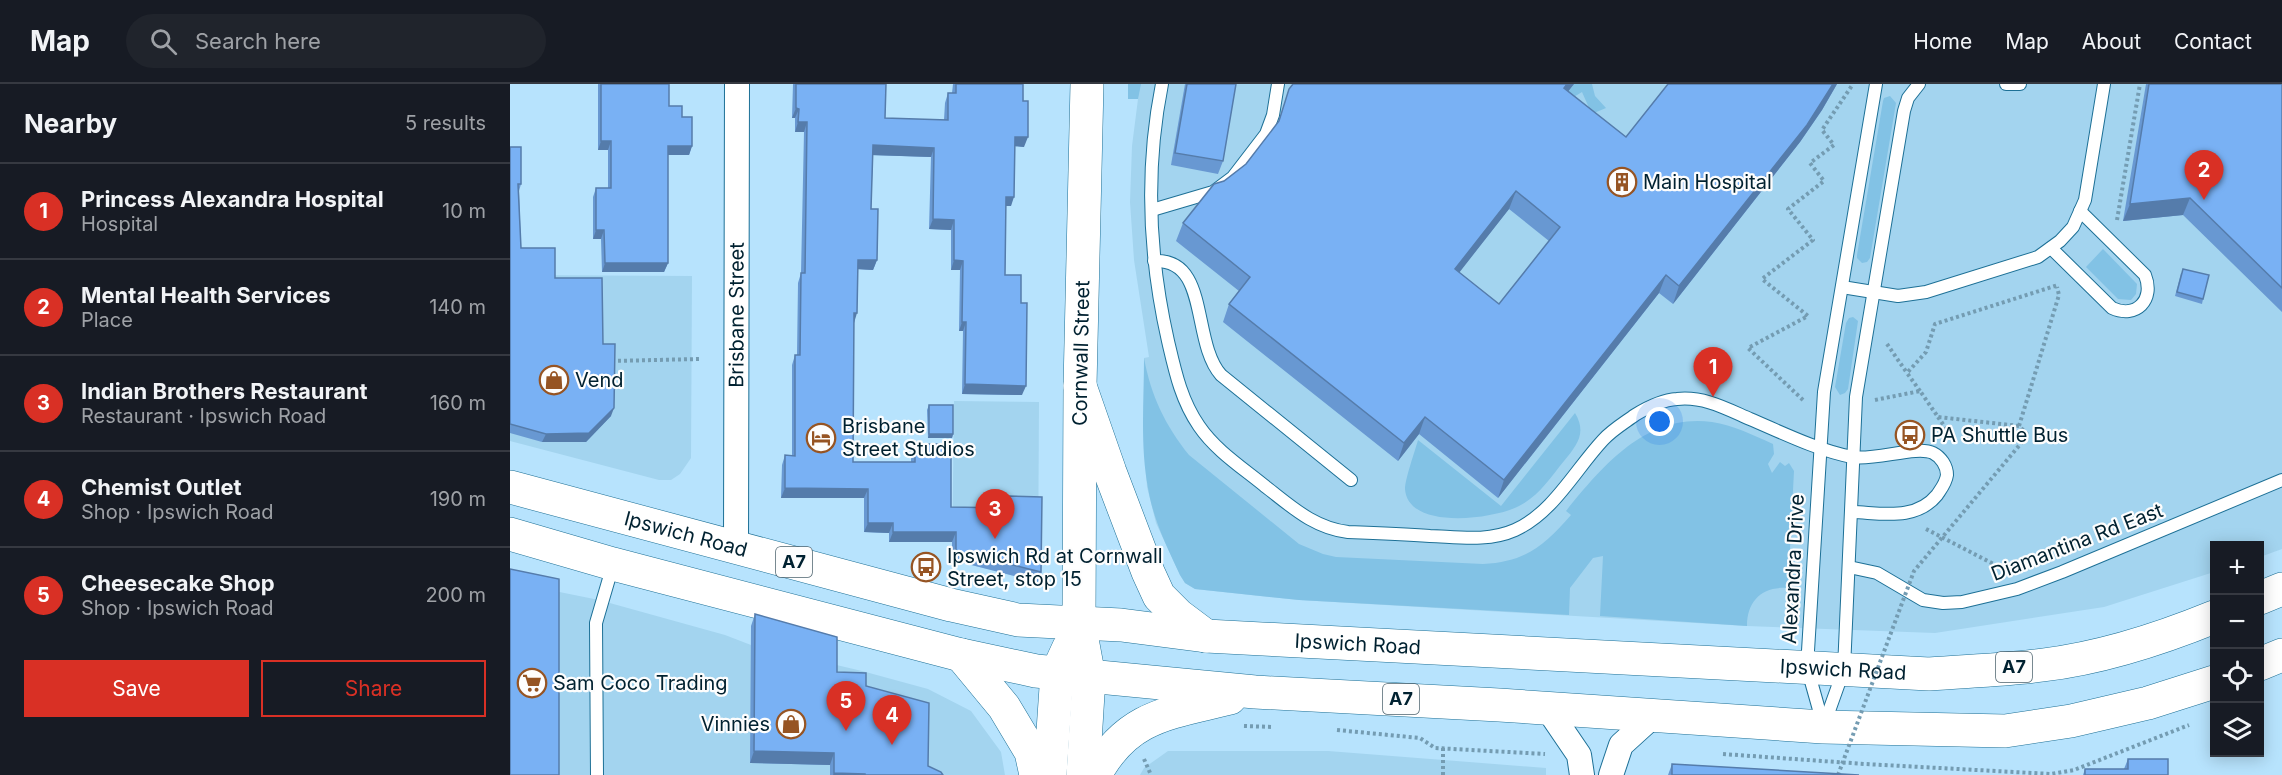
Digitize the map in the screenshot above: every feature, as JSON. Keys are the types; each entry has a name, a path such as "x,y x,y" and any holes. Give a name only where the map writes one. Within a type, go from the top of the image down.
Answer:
{"main road":[{"name":"Cornwall Street","path":"1083,775 1089,677 1079,623 1080,386 1088,84"},
{"path":"1080,386 1114,482 1159,596 1178,615 1206,636"},
{"name":"Ipswich Road","path":"510,487 951,605 1018,620 1121,625 1206,636 1929,674 2044,665 2115,650 2172,634 2210,619"},
{"name":"A7","path":"510,534 613,564 961,655 1036,671 1255,692 1547,708 1823,727 2005,730 2071,720 2148,703 2210,682"},
{"path":"2264,596 2282,589"},
{"name":"Cornwall Street","path":"1050,775 1057,673 1079,623"},
{"path":"961,655 1004,707 1031,752 1036,775"},
{"path":"2264,662 2282,655"},
{"path":"1095,775 1106,754 1128,733 1152,718 1255,692"}],"street":[{"name":"Brisbane Street","path":"736,546 737,84"},
{"path":"1547,708 1579,755 1582,775"},
{"path":"1611,775 1621,745 1654,715"}],"lane":[{"path":"1162,84 1154,145 1152,210 1154,261 1161,310 1184,399 1199,426 1228,456 1308,520 1334,530 1470,538 1500,535 1514,530 1539,515 1604,439 1621,424 1652,406 1677,399 1712,402 1820,447 1852,456 1867,458 1924,451 1934,453 1945,465 1947,474 1941,489 1930,504 1922,509 1900,514 1852,512"},
{"path":"1152,210 1214,192 1233,177 1266,134 1273,114 1278,84"},
{"name":"Alexandra Drive","path":"1823,727 1807,667 1824,392 1876,84"},
{"path":"1823,727 1844,669 1856,397 1904,111 1908,98 1919,84"},
{"path":"2006,84 2020,84"},
{"path":"1842,287 1898,296 1926,292 2038,257 2051,248 2067,235 2085,200 2104,84"},
{"path":"2051,248 2112,308 2123,312 2142,305 2149,287 2145,275 2080,211"},
{"path":"1154,261 1169,262 1178,266 1190,280 1206,351 1214,368 1351,480"},
{"name":"Diamantina Rd East","path":"1849,567 1877,573 1923,600 1943,603 1962,602 2017,589 2062,572 2282,480"},
{"path":"597,775 597,623 613,564"}],"path":[{"path":"1806,403 1748,348 1808,315 1762,279 1813,240 1788,208 1824,181 1810,163 1834,145 1822,130 1853,84"},
{"path":"2116,227 2140,84"},
{"path":"1907,373 1926,352 1935,324 2056,287 2062,280"},
{"path":"2019,426 2059,295 2056,287"},
{"path":"1838,775 1914,571 2028,435 2019,426 1938,417 1882,337"},
{"path":"612,361 699,359"},
{"path":"1871,400 1920,391"},
{"path":"1923,528 2011,573"},
{"path":"1878,640 1899,642"},
{"path":"1443,748 1443,775"}],"shaded area":[{"path":"1128,84 2282,84 2282,549 2264,556 2264,541 2210,541 2210,573 2104,607 1935,633 1747,626 1299,600 1195,589 1185,583 1180,575 1156,523 1147,487 1144,437 1144,358 1149,357 1134,260 1130,202 1132,146 1138,99 1128,99"},
{"path":"1128,84 1141,84 1138,99 1128,99"},
{"path":"1574,84 1592,84 1595,96 1606,108 1594,113 1590,110 1582,92 1572,98 1563,99"},
{"path":"1890,96 1896,103 1870,258 1867,262 1862,263 1857,255 1883,101 1884,98"},
{"path":"2103,249 2137,284 2136,294 2131,300 2118,299 2086,267"},
{"path":"510,275 692,276 691,458 680,474 671,480 659,480 510,441"},
{"path":"1853,317 1858,321 1848,389 1840,395 1835,387 1846,323 1849,318"},
{"path":"1144,358 1160,409 1173,433 1189,455 1299,544 1336,557 1483,564 1511,560 1533,550 1552,535 1571,515 1566,511 1595,476 1628,446 1647,434 1689,421 1720,423 1735,428 1773,444 1774,454 1768,464 1772,473 1780,462 1785,466 1789,463 1794,471 1788,588 1771,589 1758,596 1750,609 1747,626 1600,616 1603,556 1593,558 1570,588 1569,615 1299,600 1195,589 1185,583 1180,575 1161,533 1150,499 1143,439"},
{"path":"954,401 1039,402 1038,582 952,560"},
{"path":"1575,413 1580,427 1576,444 1544,486 1519,506 1491,515 1454,518 1421,511 1410,502 1405,484 1418,440 1501,506"},
{"path":"510,582 599,600 725,635 751,645 928,689 971,711 1001,752 1005,775 510,775"},
{"path":"1168,751 1328,751 1546,768 1546,775 1140,775 1144,768"}],"building":[{"path":"601,84 669,84 669,106 682,106 682,117 692,117 692,146 668,146 668,263 605,263 604,230 596,230 596,188 611,188 611,141 601,141"},
{"path":"796,84 886,84 885,118 948,120 948,93 956,93 956,84 1023,84 1023,101 1028,101 1028,137 1015,137 1014,197 1006,197 1005,275 1021,275 1021,303 1027,303 1026,386 965,384 966,322 962,322 963,261 954,260 954,220 933,219 934,148 873,145 871,209 878,209 877,260 858,260 857,313 854,313 853,462 915,462 915,444 951,444 951,507 1008,508 1008,496 1042,497 1041,572 956,551 956,532 893,532 893,523 868,523 868,489 785,488 785,455 795,456 795,355 800,355 801,273 805,273 807,122 798,122"},
{"path":"1187,84 1236,84 1223,161 1175,153"},
{"path":"1293,84 1567,84 1564,88 1626,137 1668,84 1833,84 1807,125 1679,286 1666,275 1504,480 1425,417 1404,443 1229,304 1250,277 1183,223 1214,184 1224,181 1246,164 1279,121 1289,89","holes":["1516,191 1560,227 1499,304 1455,269"]},
{"path":"2149,84 2282,84 2282,288 2190,198 2130,204"},
{"name":"Vend","path":"510,147 521,147 521,184 518,184 521,248 555,248 555,278 602,278 603,344 615,344 614,408 589,433 546,434 510,424"},
{"path":"2183,269 2209,275 2203,299 2177,292"},
{"path":"929,405 953,405 953,434 929,434"},
{"name":"Sam Coco Trading","path":"510,569 559,579 559,775 510,775"},
{"path":"755,614 837,637 837,672 866,673 866,686 929,703 928,766 943,775 834,773 834,753 754,751"},
{"path":"2128,759 2168,759 2168,775 2085,775 2085,769 2128,769"},
{"path":"1672,764 1859,775 1672,775"}],"place":[{"name":"Main Hospital","path":"1622,182"},
{"name":"Mental Health Services","path":"2204,200"},
{"name":"Vend","path":"554,380"},
{"name":"Princess Alexandra Hospital","path":"1713,397"},
{"name":"PA Shuttle Bus","path":"1910,435"},
{"name":"Brisbane Street Studios","path":"821,438"},
{"name":"Indian Brothers Restaurant","path":"995,539"},
{"name":"Ipswich Rd at Cornwall Street, stop 15","path":"926,567"},
{"name":"Sam Coco Trading","path":"532,683"},
{"name":"Vinnies","path":"791,724"},
{"name":"Cheesecake Shop","path":"846,731"},
{"name":"Chemist Outlet","path":"892,745"}]}
